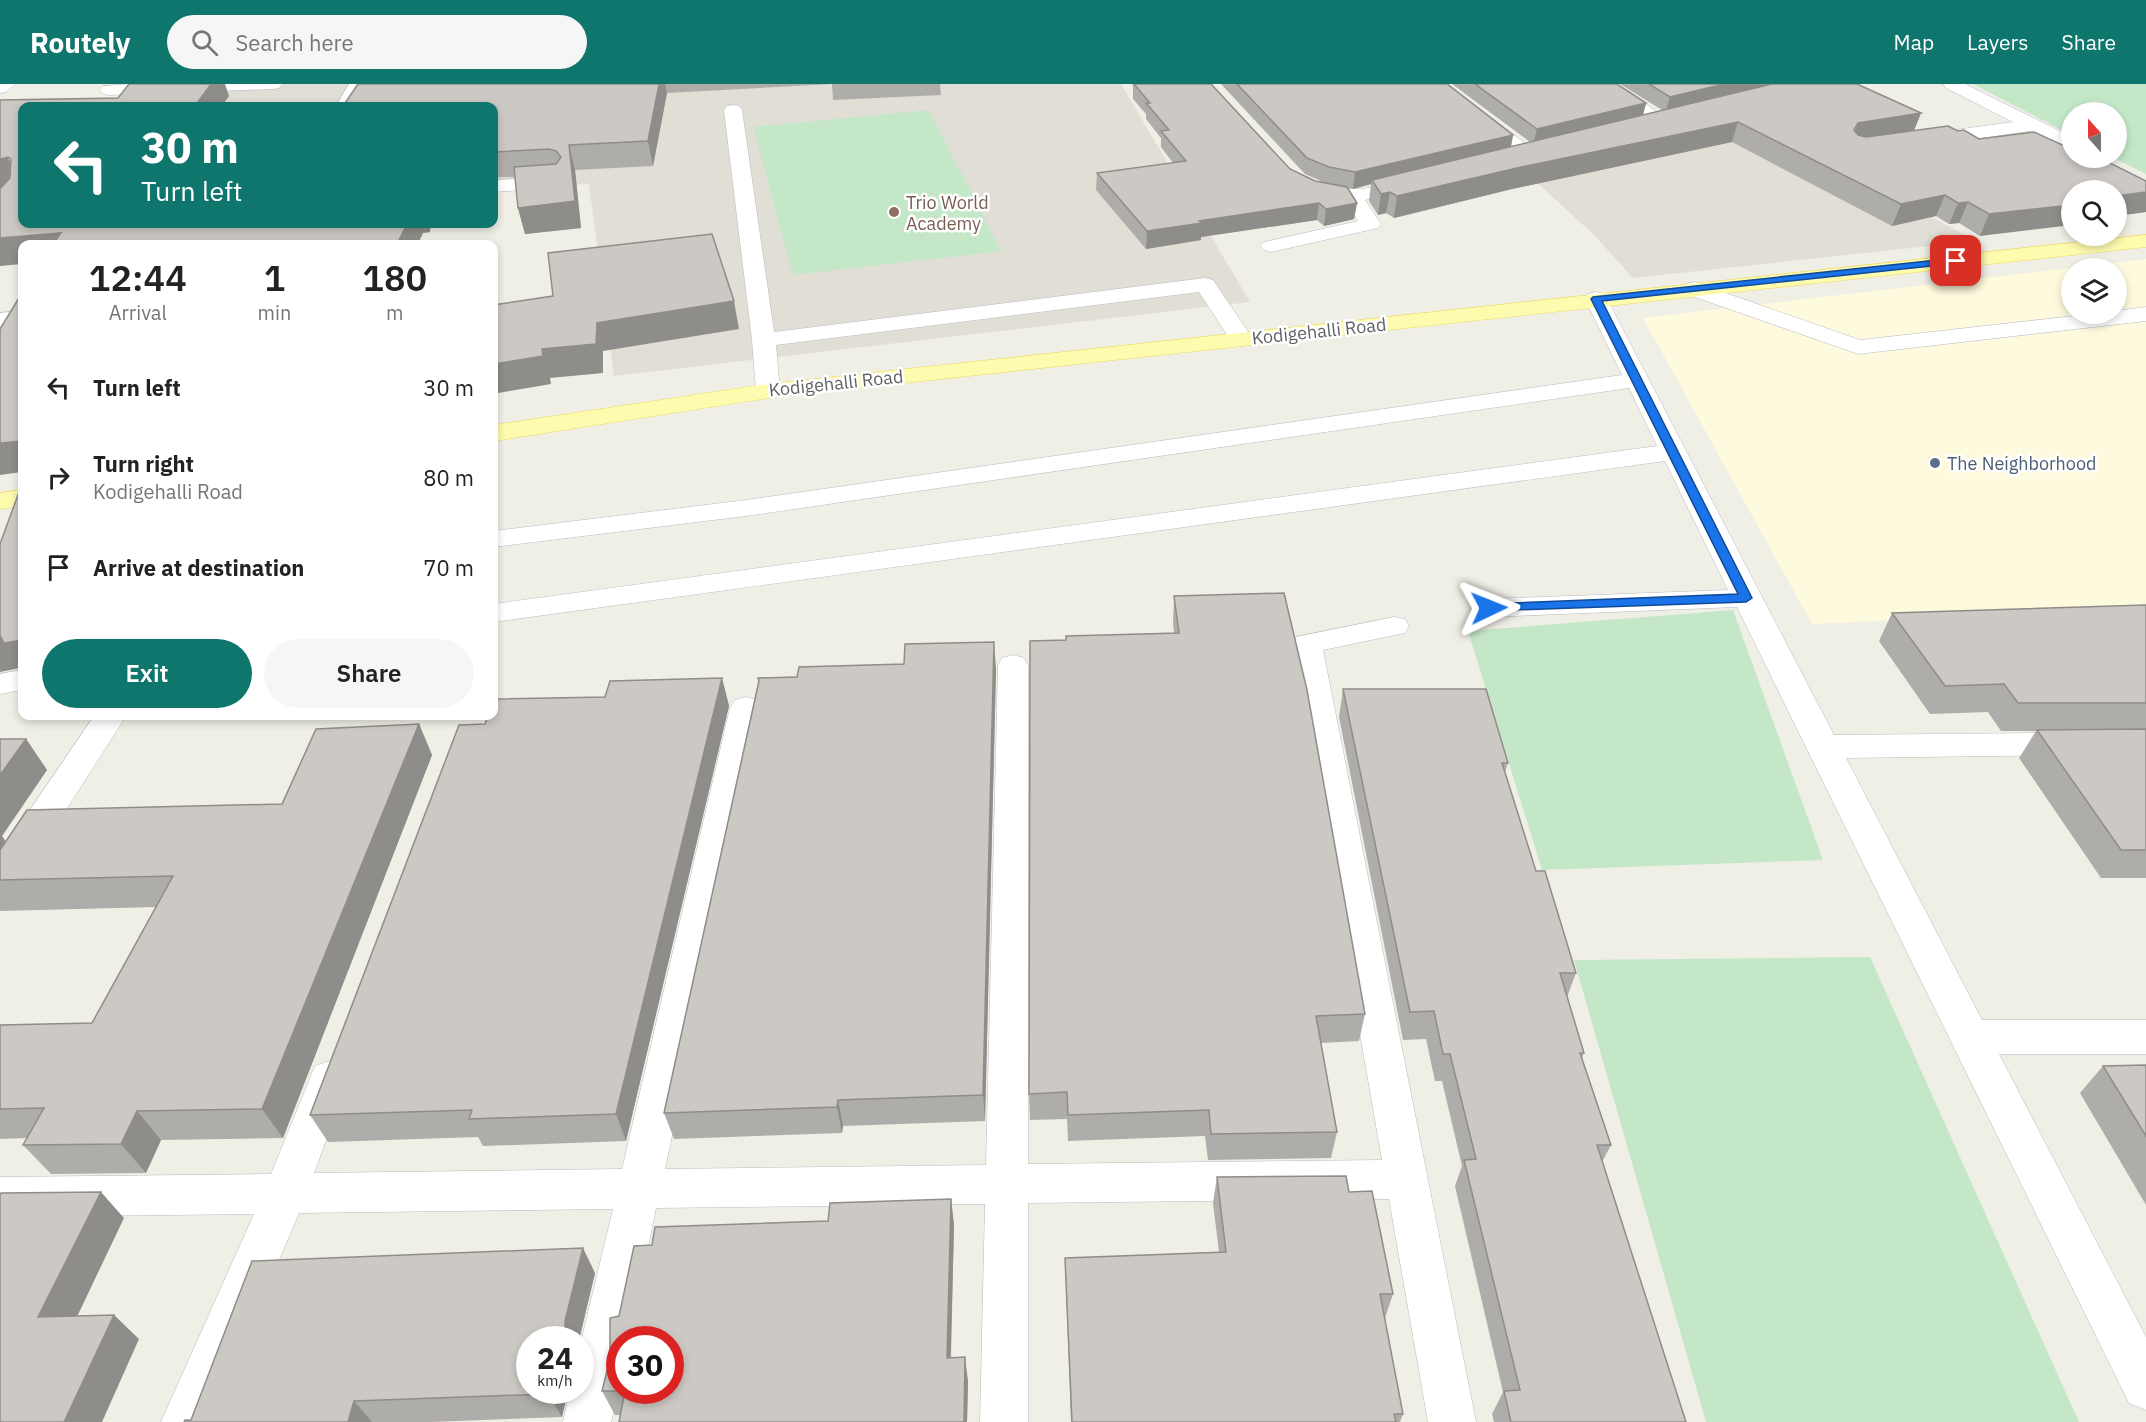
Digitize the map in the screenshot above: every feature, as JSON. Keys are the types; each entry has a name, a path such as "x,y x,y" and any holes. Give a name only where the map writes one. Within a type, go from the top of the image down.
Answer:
{"main road":[{"name":"Kodigehalli Road","path":"498,432 768,391 1596,299 2146,241"},
{"path":"0,501 18,499"}],"street":[{"path":"0,88 6,84"},
{"path":"97,102 104,87 273,84"},
{"path":"347,102 358,84"},
{"path":"1437,84 1531,155"},
{"path":"1604,84 1662,122"},
{"path":"1952,84 2061,139"},
{"path":"733,110 764,340 768,391"},
{"path":"1641,127 1685,116"},
{"path":"1905,142 2034,125"},
{"path":"1509,160 1553,149"},
{"path":"1297,180 1321,191 1353,197 1431,179"},
{"path":"498,186 555,183"},
{"path":"1271,246 1371,224 1353,197"},
{"path":"764,340 1205,285 1241,339"},
{"path":"1694,289 1858,347 2146,314"},
{"path":"1596,299 2146,1386"},
{"path":"0,320 18,318"},
{"path":"498,538 746,508 1635,380"},
{"path":"498,612 1672,452"},
{"path":"1489,608 1746,598"},
{"path":"1394,626 1307,644 1452,1422"},
{"path":"1004,1422 1013,666"},
{"path":"0,684 18,681"},
{"path":"587,1422 746,708"},
{"path":"0,883 107,720"},
{"path":"1822,747 2146,743"},
{"path":"1969,1036 2146,1037"},
{"path":"185,1422 285,1194 340,1048"},
{"path":"0,1197 1407,1179"}],"shaded area":[{"name":"Trio World Academy","path":"157,84 1121,84 1250,302 614,376 589,184 498,188 498,102 140,102"},
{"path":"1735,111 1976,241 1633,278 1595,236 1516,163"},
{"name":"The Neighborhood","path":"2146,259 2146,609 1812,624 1643,318 2061,269 2061,324 2127,324 2127,261"}],"green space":[{"path":"1973,84 2146,84 2146,174 2127,164 2127,102 2061,102 2061,130"},
{"path":"929,110 1001,251 793,275 753,127"},
{"path":"1733,610 1823,860 1542,870 1468,631"},
{"path":"1870,957 2079,1422 1706,1422 1574,960"}],"building":[{"path":"129,84 211,84 198,102 18,102 18,228 405,228 399,240 56,240 61,233 0,238 0,189 10,178 11,159 8,157 0,161 0,100 118,98"},
{"path":"358,84 659,84 648,141 569,145 575,201 518,208 514,167 556,164 561,157 556,151 549,149 498,152 498,102 346,102"},
{"path":"1134,84 1211,84 1290,169 1315,181 1347,187 1357,203 1326,209 1319,203 1147,231 1097,173 1186,161 1161,131 1169,130 1146,103 1150,103"},
{"path":"1237,84 1447,84 1513,135 1355,172 1329,167 1307,158"},
{"path":"1475,84 1617,84 1646,103 1537,129"},
{"path":"1649,84 1724,84 1670,97"},
{"path":"1772,84 1857,84 1921,113 1858,123 1854,130 1858,135 1866,137 1948,126 1958,131 1964,130 1979,139 2034,132 2061,144 2061,168 2120,168 2146,181 2146,192 2127,195 2127,180 2061,180 2061,206 1989,214 1968,202 1958,203 1945,195 1901,204 1738,122 1517,168 1397,196 1390,192 1381,194 1372,180"},
{"path":"712,234 734,301 597,323 596,344 542,349 543,356 498,363 498,304 553,296 548,253"},
{"path":"18,300 18,441 0,443 0,329"},
{"path":"18,495 18,641 4,643 0,637 0,544"},
{"path":"1284,593 1307,690 1365,1014 1316,1016 1337,1132 1211,1134 1209,1110 1068,1115 1067,1092 1029,1094 1030,641 1066,640 1066,636 1179,633 1174,596"},
{"path":"2146,605 2146,703 2018,703 2004,684 1945,686 1892,613"},
{"path":"994,642 983,1095 838,1100 837,1107 664,1113 758,678 797,677 799,667 904,664 905,644"},
{"path":"722,678 616,1114 469,1119 472,1110 310,1115 459,725 485,724 486,720 498,720 498,699 605,697 610,681"},
{"path":"1343,689 1486,689 1508,763 1502,763 1536,871 1545,871 1576,973 1560,973 1584,1053 1580,1053 1611,1145 1597,1145 1686,1422 1511,1422 1504,1391 1520,1390 1464,1160 1476,1159 1450,1054 1443,1054 1434,1011 1410,1012"},
{"path":"419,724 262,1109 137,1111 121,1144 23,1145 44,1108 0,1109 0,1025 92,1023 173,876 0,880 0,850 27,810 282,804 316,729"},
{"path":"2146,729 2146,850 2121,850 2037,730"},
{"path":"0,739 26,739 0,775"},
{"path":"2146,1065 2146,1136 2103,1066"},
{"path":"1346,1176 1349,1192 1372,1191 1393,1294 1380,1294 1403,1414 1394,1414 1396,1422 1072,1422 1065,1258 1226,1252 1217,1177"},
{"path":"101,1192 38,1317 114,1315 64,1422 0,1422 0,1194"},
{"path":"951,1199 947,1358 965,1357 964,1422 619,1422 622,1404 684,1404 684,1326 610,1326 610,1318 619,1316 634,1246 652,1245 655,1227 828,1221 830,1203"},
{"path":"583,1248 565,1326 516,1326 516,1395 354,1401 348,1422 184,1422 191,1420 252,1261"},
{"path":"606,1375 606,1391 602,1391"}],"place":[{"name":"Trio World Academy","path":"894,212"},
{"name":"The Neighborhood","path":"1935,463"}],"route":[{"path":"1489,608 1746,598 1596,299 1956,261"}]}
